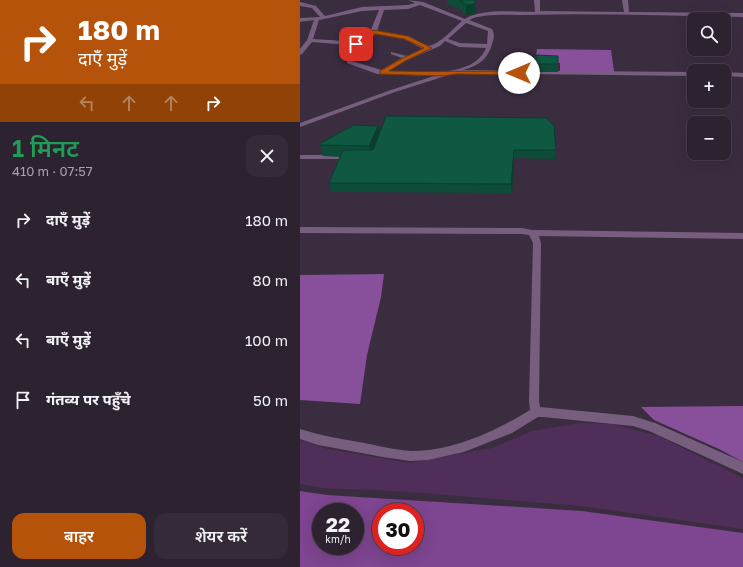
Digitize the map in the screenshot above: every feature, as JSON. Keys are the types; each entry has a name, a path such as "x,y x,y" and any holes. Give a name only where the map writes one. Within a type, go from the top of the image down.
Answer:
{"street":[{"path":"300,125 481,60 487,54 491,34 490,30 411,0"},
{"path":"300,20 324,18 362,9 408,7 427,0"},
{"path":"537,0 538,13"},
{"path":"625,0 627,14"},
{"path":"300,4 314,7 324,18"},
{"path":"310,40 359,44 365,42 378,24 382,7"},
{"path":"382,72 407,58 436,46 471,17 490,14 743,15"},
{"path":"300,53 310,40 317,19"},
{"path":"373,32 406,38 429,48"},
{"path":"444,39 459,45 489,46"},
{"path":"393,53 407,58"},
{"path":"349,62 382,72 444,74 457,72 687,74"},
{"path":"731,74 743,75"},
{"path":"300,157 342,157"},
{"path":"300,230 522,231 532,234 743,236"},
{"path":"532,234 535,236 536,243 534,401 536,412"},
{"path":"300,434 318,440 383,452 410,456 428,455 464,447 508,429 536,412 558,413 633,421 658,430 743,468"}],"shaded area":[{"path":"537,49 611,50 614,72 560,72 560,63 535,63"},
{"path":"384,274 381,297 367,355 360,404 300,400 300,275"},
{"path":"743,406 743,462 719,449 654,420 641,407"},
{"path":"579,423 612,424 658,436 743,478 743,529 582,506 396,491 324,488 300,484 300,440 328,449 410,463 492,448 532,431"},
{"path":"300,491 327,495 582,511 743,533 743,567 300,567"}],"building":[{"path":"460,0 475,0 475,4 466,5"},
{"path":"536,55 558,56 558,64 536,64"},
{"path":"386,116 546,118 554,126 556,150 514,150 511,184 329,183 343,150 373,150"},
{"path":"354,125 378,126 369,146 319,144"}],"route":[{"path":"356,44 365,42 373,32 406,38 429,48 382,72 427,72 444,74 455,72 519,73"}]}
